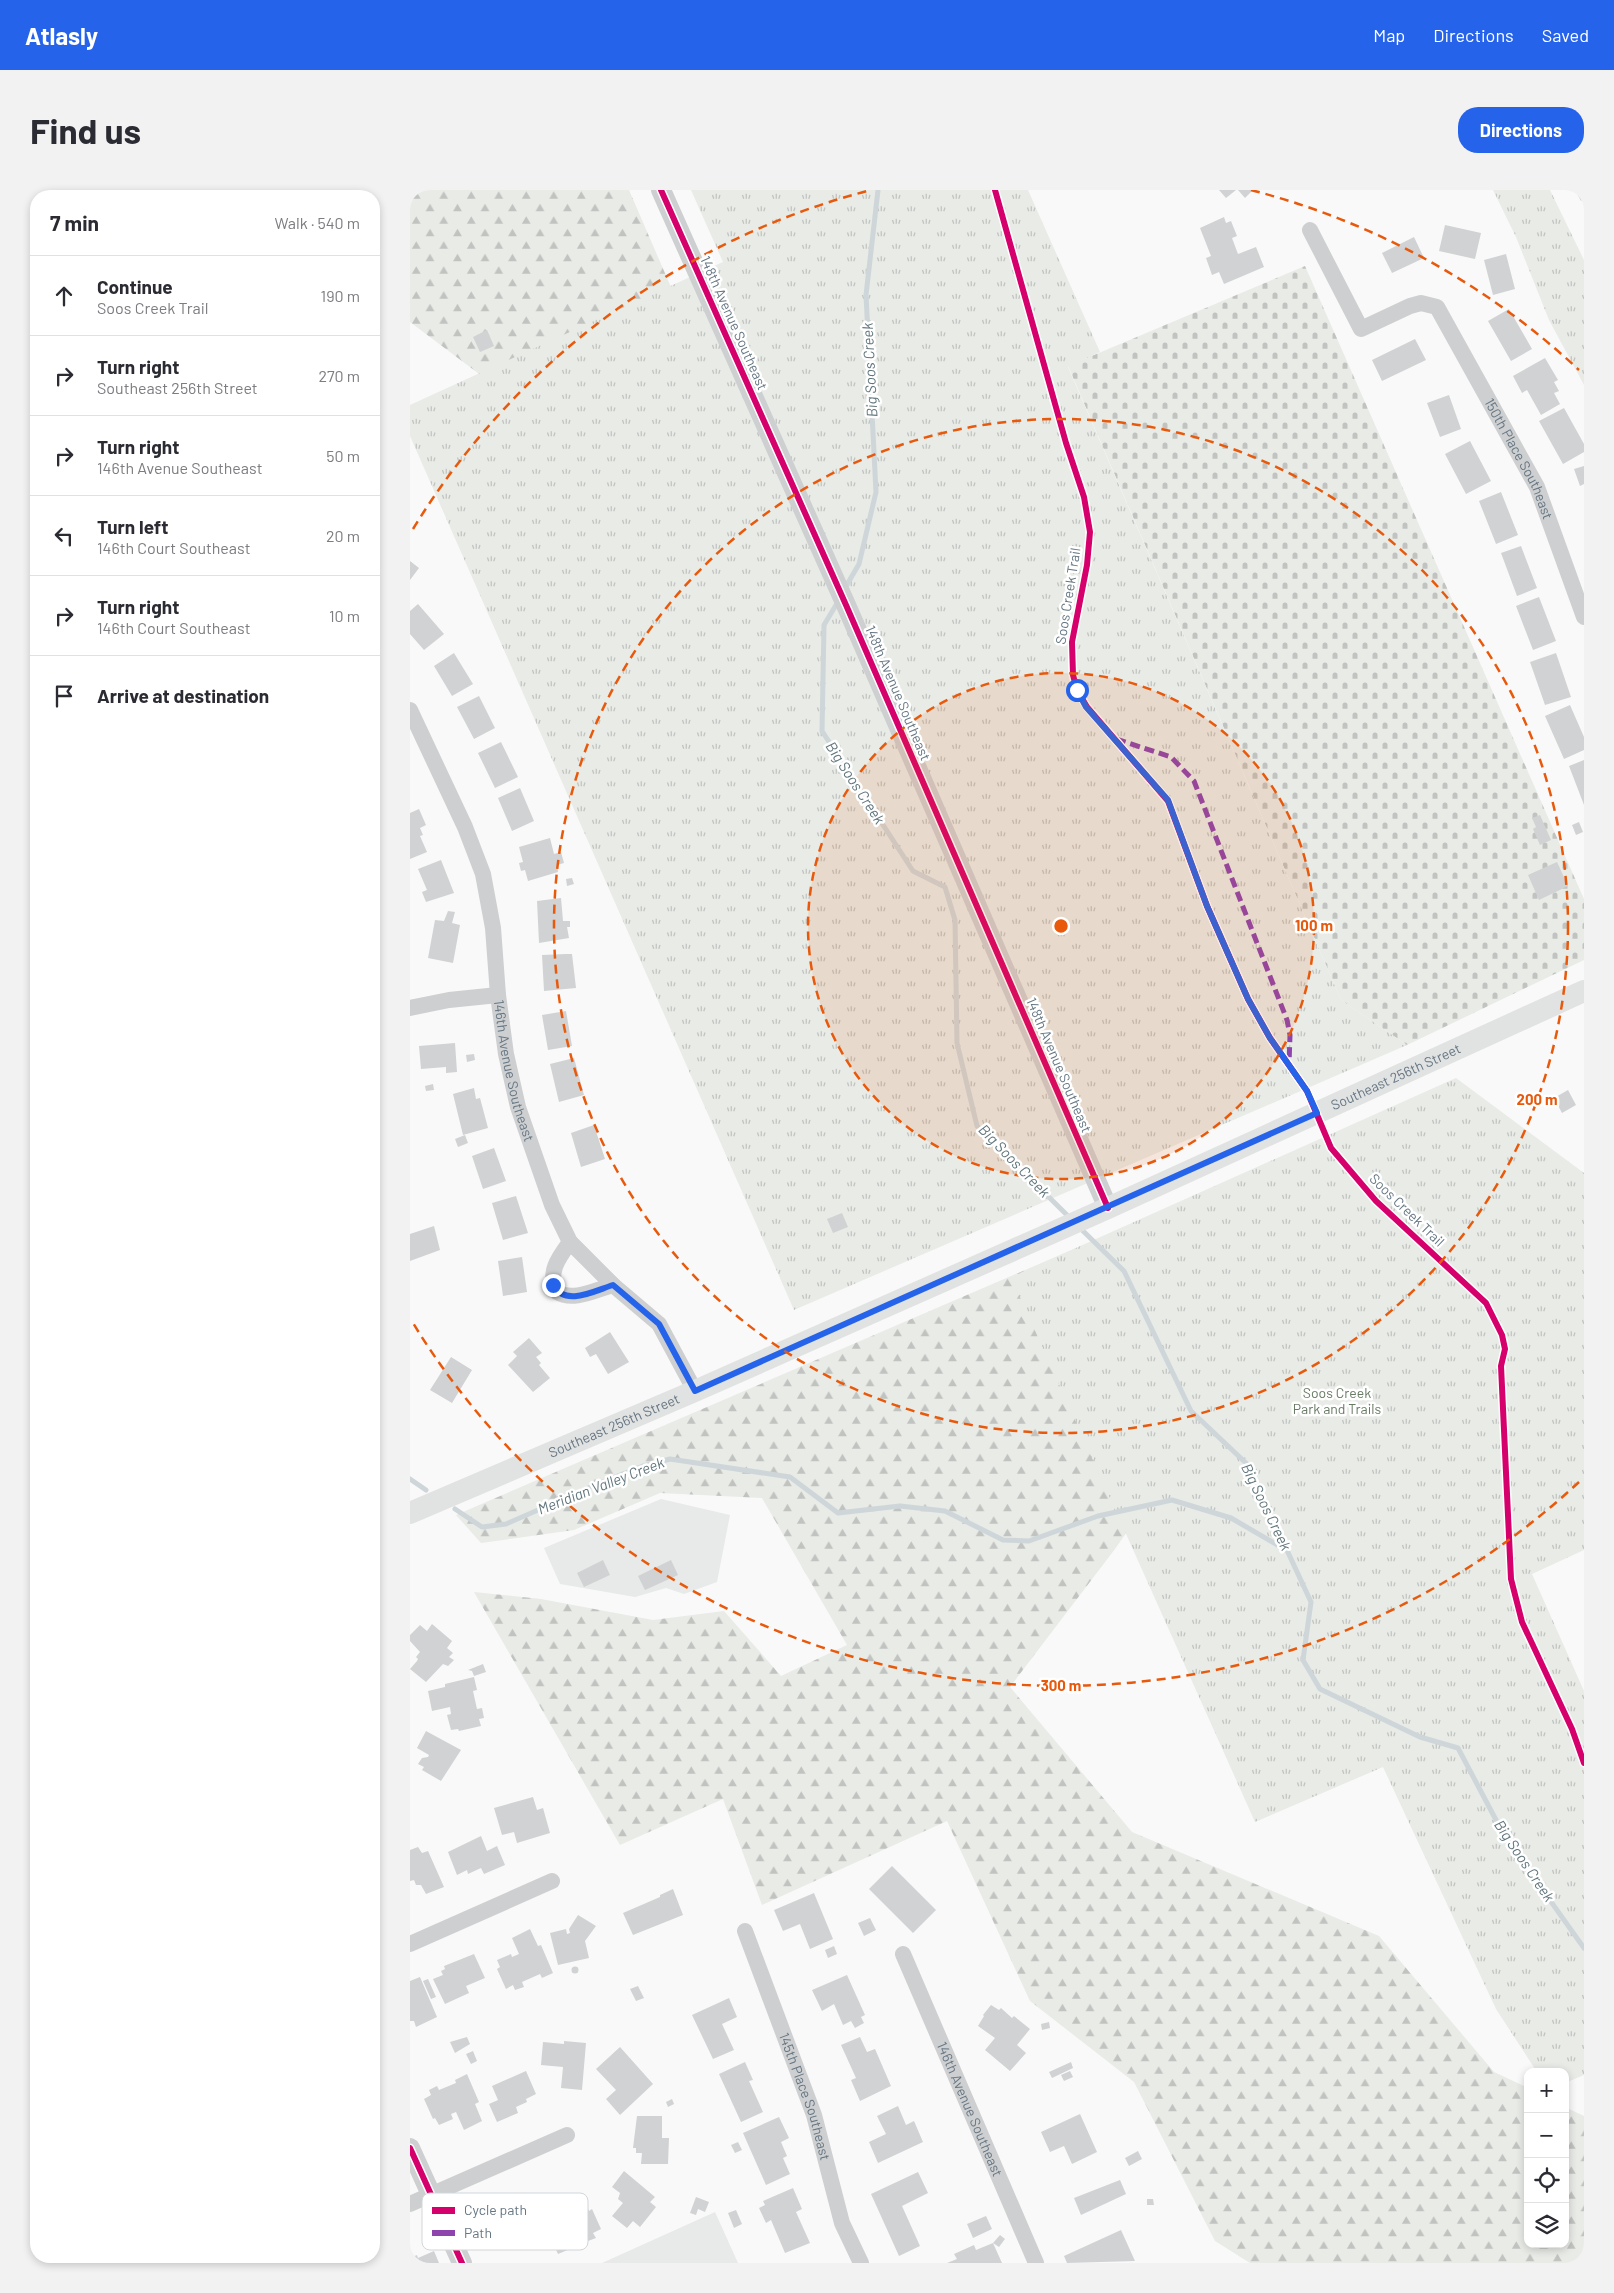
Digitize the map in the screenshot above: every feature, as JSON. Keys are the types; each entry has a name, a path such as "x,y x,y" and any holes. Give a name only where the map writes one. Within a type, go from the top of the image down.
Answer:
{"main road":[{"name":"Southeast 256th Street","path":"410,1513 695,1391 1098,1212 1584,991"}],"street":[{"name":"148th Avenue Southeast","path":"661,190 846,605 1098,1212"},
{"name":"150th Place Southeast","path":"1310,230 1361,329 1420,303 1437,307 1537,487 1581,599 1584,617"},
{"name":"146th Avenue Southeast","path":"410,710 465,827 483,874 493,928 498,995 506,1054 518,1107 552,1205 570,1242 613,1285 659,1324 695,1391"},
{"path":"410,1008 449,1000 498,995"},
{"path":"570,1242 557,1260 553,1275 557,1292 564,1296 574,1297 613,1285"},
{"path":"410,1944 552,1881"},
{"name":"145th Place Southeast","path":"745,1931 814,2115 842,2223 861,2263"},
{"name":"146th Avenue Southeast","path":"903,1954 1036,2263"},
{"path":"436,2193 567,2134"},
{"path":"410,2148 431,2193"},
{"path":"410,2204 422,2199"},
{"path":"456,2250 462,2263"}],"shaded area":[{"path":"661,1499 730,1515 717,1582 684,1594 666,1588 635,1597 560,1584 544,1548"},
{"path":"715,2212 738,2263 602,2263"}],"green space":[{"path":"410,190 629,190 693,338 628,486 410,322"},
{"path":"691,190 1028,190 1100,352 1068,367 1341,1000 1407,1045 794,1310 410,436 410,405 723,262"},
{"path":"1493,190 1550,190 1584,260 1584,385 1549,320 1516,237"},
{"path":"1305,266 1584,899 1584,960 1407,1045 1341,1000 1068,366"},
{"name":"Soos Creek Park and Trails","path":"1456,1078 1584,1173 1584,1550 1532,1574 1584,1691 1584,2075 1569,2081 1569,2068 1534,2068 1496,2009 1383,1767 1255,1822 1011,1277"},
{"path":"1074,1249 1175,1463 1115,1549 1010,1687 1132,1832 1379,1936 1494,2072 1524,2086 1524,2248 1569,2248 1569,2109 1584,2116 1584,2263 1250,2263 1215,2241 1134,2082 1030,2001 947,1821 762,1905 723,1799 620,1845 474,1592 541,1599 653,1620 724,1611 781,1676 847,1645 762,1498 660,1493 574,1530 481,1543 456,1515"}],"building":[{"path":"1219,190 1236,190 1226,198"},
{"path":"1238,190 1253,190 1245,198"},
{"path":"1575,190 1584,190 1584,199 1581,201"},
{"path":"1224,217 1226,223 1231,221 1237,236 1232,238 1238,254 1256,247 1264,267 1224,284 1219,272 1212,275 1206,258 1211,256 1200,228"},
{"path":"1445,225 1481,233 1475,259 1439,251"},
{"path":"1414,237 1424,258 1392,273 1382,253"},
{"path":"1506,254 1515,289 1493,295 1484,260"},
{"path":"1509,309 1532,349 1511,361 1488,321"},
{"path":"487,330 494,346 480,352 473,337"},
{"path":"1415,339 1426,360 1382,381 1372,360"},
{"path":"1545,358 1558,380 1554,382 1559,391 1554,393 1560,404 1541,415 1527,390 1522,393 1513,376"},
{"path":"1449,395 1461,429 1440,437 1427,403"},
{"path":"1564,408 1584,444 1584,452 1563,464 1539,421"},
{"path":"1470,441 1491,481 1466,494 1445,454"},
{"path":"1584,466 1584,484 1580,486 1574,469"},
{"path":"1501,492 1518,535 1496,544 1479,501"},
{"path":"1521,546 1537,588 1517,596 1501,553"},
{"path":"410,561 419,568 410,580"},
{"path":"1539,597 1556,641 1533,650 1516,606"},
{"path":"418,604 444,634 424,650 410,634 410,611"},
{"path":"454,653 473,684 452,696 434,666"},
{"path":"1556,653 1571,697 1545,705 1530,662"},
{"path":"479,696 495,728 474,739 457,707"},
{"path":"1570,705 1584,737 1584,750 1564,759 1545,716"},
{"path":"501,742 518,777 495,788 478,753"},
{"path":"1584,760 1584,805 1569,766"},
{"path":"520,788 534,821 512,831 498,798"},
{"path":"419,809 426,825 420,828 423,835 420,836 427,852 410,859 410,813"},
{"path":"1540,815 1551,840 1540,845 1533,829 1536,827 1532,818"},
{"path":"1579,822 1583,832 1576,835 1572,825"},
{"path":"550,838 554,854 561,852 564,863 557,865 558,872 528,881 525,870 521,871 519,863 523,862 519,847"},
{"path":"441,860 454,893 426,902 422,892 427,890 418,869"},
{"path":"1557,862 1568,886 1539,900 1528,875"},
{"path":"572,878 574,884 567,886 566,879"},
{"path":"561,898 563,921 570,921 570,927 567,927 569,938 539,943 537,901"},
{"path":"448,911 455,912 452,923 460,925 453,963 428,958 435,920 444,921"},
{"path":"572,954 576,988 544,991 542,955"},
{"path":"566,1011 572,1046 548,1050 542,1015"},
{"path":"455,1043 457,1072 446,1073 446,1067 421,1069 419,1046"},
{"path":"474,1054 475,1060 467,1062 466,1055"},
{"path":"574,1058 584,1095 559,1102 550,1064"},
{"path":"433,1084 434,1090 426,1091 425,1086"},
{"path":"474,1088 476,1099 480,1098 488,1128 463,1135 453,1094"},
{"path":"1568,1090 1576,1105 1562,1113 1554,1098"},
{"path":"594,1125 605,1159 581,1167 571,1133"},
{"path":"465,1135 468,1143 458,1147 455,1139"},
{"path":"494,1148 506,1181 483,1189 472,1156"},
{"path":"516,1196 528,1233 503,1240 492,1203"},
{"path":"842,1213 848,1227 833,1233 827,1219"},
{"path":"434,1226 440,1250 410,1261 410,1234"},
{"path":"522,1257 527,1292 503,1296 498,1261"},
{"path":"610,1332 629,1362 608,1374 596,1354 590,1357 585,1348"},
{"path":"529,1338 542,1353 536,1357 541,1363 539,1365 550,1378 533,1392 508,1365 517,1356 513,1352"},
{"path":"451,1357 472,1370 452,1403 430,1390"},
{"path":"603,1560 610,1575 584,1587 577,1573"},
{"path":"671,1560 678,1575 645,1590 638,1576"},
{"path":"432,1624 452,1641 447,1648 453,1653 449,1657 454,1660 448,1666 443,1664 426,1682 410,1669 417,1661 416,1657 420,1652 410,1641 410,1635 420,1625 427,1631"},
{"path":"483,1664 486,1672 474,1676 472,1671 468,1670"},
{"path":"474,1677 477,1690 473,1691 477,1709 482,1708 484,1718 479,1719 481,1726 459,1731 458,1729 451,1730 447,1715 451,1714 450,1707 432,1711 428,1691 445,1687 445,1684"},
{"path":"426,1731 461,1750 441,1781 422,1770 424,1767 418,1764 422,1758 429,1755 417,1748"},
{"path":"533,1797 537,1810 543,1808 550,1833 517,1843 514,1832 502,1835 494,1808"},
{"path":"481,1836 487,1851 497,1846 505,1865 484,1874 481,1868 468,1874 467,1870 457,1875 448,1852"},
{"path":"418,1847 422,1853 428,1851 444,1887 426,1894 421,1885 416,1885 414,1880 410,1881 410,1850"},
{"path":"892,1866 936,1910 913,1933 869,1889"},
{"path":"673,1889 683,1915 633,1935 623,1913 660,1897 660,1895"},
{"path":"814,1893 833,1939 810,1949 800,1924 783,1931 774,1910"},
{"path":"578,1915 596,1926 585,1941 589,1958 558,1965 550,1933 566,1929 567,1934 570,1933 569,1929"},
{"path":"870,1918 876,1930 864,1936 858,1923"},
{"path":"530,1929 538,1946 541,1945 553,1973 542,1978 540,1974 522,1982 524,1987 515,1990 513,1985 506,1989 497,1969 500,1967 497,1960 511,1954 512,1957 519,1954 512,1938"},
{"path":"834,1946 837,1954 828,1958 825,1950"},
{"path":"474,1954 485,1978 466,1986 469,1993 445,2004 433,1979 443,1975 441,1971 445,1969 444,1966"},
{"path":"575,1966 579,1970 575,1974 571,1970"},
{"path":"847,1975 865,2015 861,2017 864,2023 855,2028 851,2021 843,2025 834,2004 822,2011 812,1990"},
{"path":"420,1977 437,2017 416,2027 414,2021 410,2021 410,1981"},
{"path":"428,1979 436,1997 431,1999 423,1981"},
{"path":"638,1986 644,1998 636,2001 630,1989"},
{"path":"729,1998 737,2017 722,2024 734,2050 713,2059 692,2015"},
{"path":"991,2005 999,2010 1001,2008 1012,2018 1014,2016 1030,2029 1017,2045 1026,2053 1010,2071 985,2050 995,2038 978,2026 983,2015"},
{"path":"1049,2022 1050,2028 1042,2030 1041,2024"},
{"path":"467,2037 470,2044 455,2053 450,2042"},
{"path":"860,2037 867,2052 875,2049 891,2086 860,2101 851,2080 856,2078 841,2045"},
{"path":"564,2041 586,2043 582,2090 561,2088 563,2067 541,2065 543,2042 564,2044"},
{"path":"620,2047 653,2084 620,2115 606,2099 616,2090 596,2069"},
{"path":"473,2051 477,2061 471,2064 466,2054"},
{"path":"745,2062 753,2080 749,2081 763,2112 741,2122 719,2074"},
{"path":"1071,2062 1073,2068 1052,2078 1049,2072"},
{"path":"526,2071 536,2094 526,2099 527,2102 516,2107 518,2113 497,2122 489,2104 498,2100 492,2086"},
{"path":"1070,2071 1073,2077 1064,2081 1061,2075"},
{"path":"467,2074 479,2102 475,2104 482,2121 464,2130 456,2112 451,2114 453,2119 439,2125 435,2118 433,2119 424,2099 431,2095 429,2090 437,2086 439,2090 456,2083 455,2080"},
{"path":"672,2099 674,2104 668,2107 666,2102"},
{"path":"898,2106 906,2125 914,2121 923,2142 878,2163 869,2142 886,2134 877,2116"},
{"path":"1080,2114 1097,2152 1072,2164 1064,2146 1050,2152 1041,2132"},
{"path":"637,2116 662,2116 662,2138 669,2138 668,2164 641,2164 642,2153 636,2153 636,2148 633,2148"},
{"path":"779,2117 789,2138 781,2142 787,2156 783,2158 790,2174 766,2185 743,2133"},
{"path":"738,2142 742,2150 735,2153 731,2145"},
{"path":"1138,2151 1142,2159 1129,2166 1125,2158"},
{"path":"624,2171 655,2197 650,2202 656,2207 640,2227 633,2221 627,2228 612,2216 623,2203 618,2199 620,2193 612,2187"},
{"path":"918,2172 928,2193 902,2206 920,2246 899,2256 871,2194"},
{"path":"1120,2180 1126,2194 1081,2215 1074,2198"},
{"path":"793,2188 802,2209 796,2212 810,2243 785,2253 771,2220 766,2223 759,2208 765,2205 763,2201"},
{"path":"696,2197 709,2202 705,2212 698,2209 696,2215 690,2213"},
{"path":"1147,2199 1153,2199 1154,2205 1147,2205"},
{"path":"588,2209 589,2211 592,2209 601,2229 593,2233 596,2238 588,2241"},
{"path":"736,2210 742,2224 734,2228 728,2213"},
{"path":"986,2216 992,2229 973,2238 967,2224"},
{"path":"1121,2230 1135,2261 1067,2263 1064,2256"},
{"path":"1000,2235 1005,2239 999,2247 993,2243"},
{"path":"993,2243 1002,2263 947,2263 957,2259 954,2254 974,2245 976,2250"},
{"path":"556,2250 568,2250 558,2254"},
{"path":"434,2251 439,2263 410,2263 410,2258 417,2255 418,2258"}],"waterway":[{"name":"Big Soos Creek","path":"845,588 859,564 876,492 866,295 878,190"},
{"name":"Big Soos Creek","path":"839,600 824,625 822,731 913,871 945,887 955,920 957,1043 977,1126 1071,1219"},
{"name":"Big Soos Creek","path":"1079,1227 1124,1271 1191,1411 1247,1464 1311,1602 1303,1660 1320,1689 1420,1737 1458,1748 1505,1837 1584,1948"},
{"name":"Meridian Valley Creek","path":"455,1509 482,1527 506,1524 595,1485 643,1466 670,1459 790,1477 838,1513 900,1506 945,1511 1003,1540 1029,1541 1098,1516 1172,1500 1231,1518 1286,1550"},
{"name":"Meridian Valley Creek","path":"410,1479 426,1490"}],"marked path":[{"path":"1116,739 1171,757 1194,781 1287,1020 1290,1035 1289,1064"}],"cycle path":[{"path":"661,190 846,605 1108,1208"},
{"name":"Soos Creek Trail","path":"995,190 1066,443 1084,497 1090,532 1087,565 1072,642 1073,675 1077,690 1087,707 1168,801 1207,906 1248,999 1270,1038 1307,1091 1331,1148 1376,1201 1486,1303 1502,1335 1505,1349 1501,1366 1511,1579 1522,1622 1572,1729 1584,1763"},
{"path":"410,2148 430,2193"},
{"path":"456,2250 462,2263"}],"route":[{"path":"553,1285 557,1292 564,1296 574,1297 613,1285 659,1324 695,1391 1317,1113 1307,1091 1270,1038 1248,999 1207,906 1168,800 1086,707 1077,690"}]}
